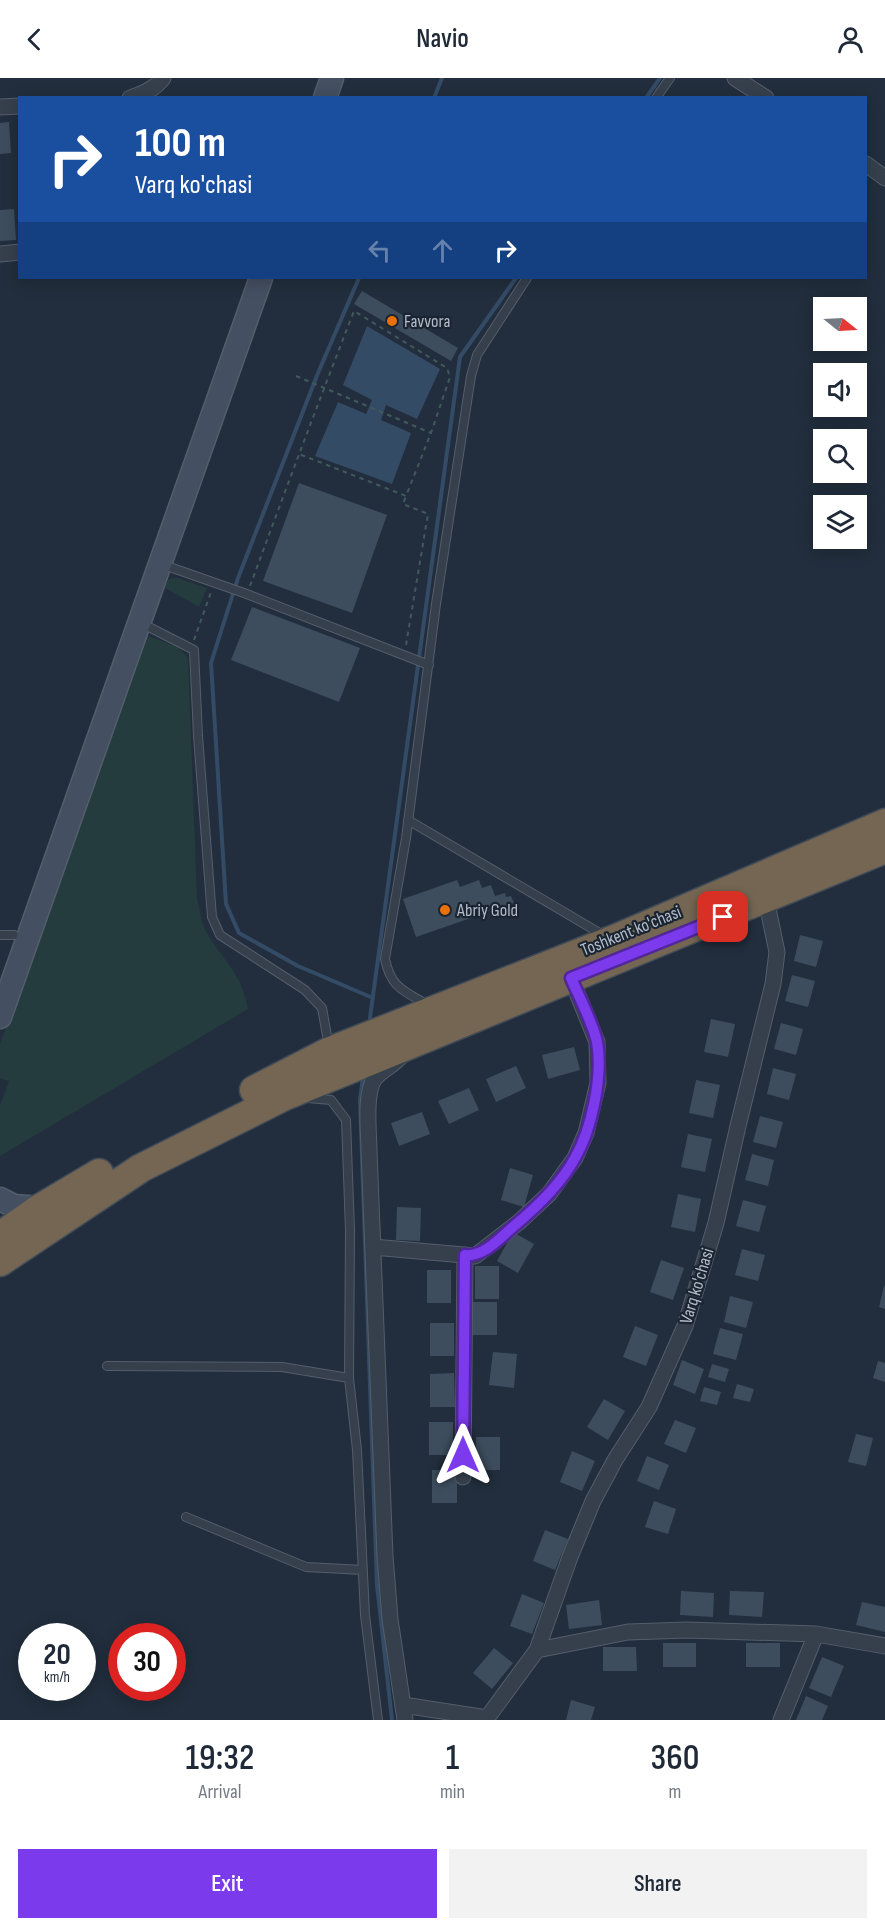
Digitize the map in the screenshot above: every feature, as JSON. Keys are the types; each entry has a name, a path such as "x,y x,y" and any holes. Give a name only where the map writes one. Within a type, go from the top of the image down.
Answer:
{"highway":[{"name":"Toshkent ko'chasi","path":"408,1032 434,1009 612,940 885,823"},
{"name":"Toshkent ko'chasi","path":"408,1032 571,978 885,849"},
{"path":"0,1236 40,1208 132,1153 330,1051 408,1032"},
{"path":"0,1262 141,1168 325,1078 408,1032"}],"main road":[{"path":"310,96 316,78"},
{"path":"326,96 332,78"},
{"path":"0,973 7,935 246,279"},
{"path":"0,1017 261,279"},
{"path":"0,1199 14,1206 40,1208"}],"street":[{"path":"735,78 763,96"},
{"path":"135,96 161,81"},
{"path":"150,96 161,81"},
{"path":"0,107 18,106"},
{"path":"867,165 885,178"},
{"path":"0,254 18,252"},
{"name":"Varq ko'chasi","path":"404,1712 487,1718 537,1650 570,1557 593,1501 615,1460 649,1407 685,1326 716,1223 773,984 777,952 766,899"},
{"path":"373,1247 475,1256 549,1194 575,1158 586,1133 598,1083 597,1042 571,978"},
{"path":"404,1712 390,1619 385,1557 370,1196 369,1096 375,1079 395,1063 408,1032"},
{"path":"463,1477 465,1255"},
{"path":"537,1650 628,1632 687,1630 816,1635 885,1646"},
{"path":"781,1720 816,1635"}],"lane":[{"path":"657,96 670,78"},
{"path":"434,1009 400,988 388,975 385,959 408,820 436,604 471,376 477,355 526,279"},
{"path":"160,564 246,594 429,665"},
{"path":"139,623 194,650 212,917 220,935 305,990 322,1008 330,1051"},
{"path":"408,820 612,940"},
{"path":"285,1096 331,1100 346,1120 350,1231 349,1378 357,1450 365,1615 378,1720"},
{"path":"106,1366 282,1367 349,1378"},
{"path":"186,1517 306,1566 363,1570"}],"path":[{"path":"246,594 354,311 447,368 450,377 403,504 428,514 404,655"},
{"path":"296,376 431,433"},
{"path":"299,454 406,496"},
{"path":"191,649 214,583"}],"green space":[{"path":"172,578 207,588 199,607 165,588 168,580"},
{"path":"145,635 178,647 188,658 197,898 206,931 242,987 248,1009 0,1156 0,1106 9,1081 0,1078 0,1044"}],"water":[{"path":"367,326 440,369 417,419 386,405 381,420 411,433 392,484 315,456 338,402 366,414 372,400 343,385"}],"building":[{"path":"9,122 11,153 0,154 0,123"},
{"path":"14,209 16,240 0,241 0,210"},
{"path":"362,291 458,348 451,361 354,304"},
{"path":"299,483 387,515 352,613 263,581"},
{"path":"252,607 360,648 339,702 231,660"},
{"path":"457,880 460,887 479,880 482,888 491,885 495,896 505,893 506,897 511,896 514,903 416,937 403,899"},
{"path":"800,935 823,941 816,967 794,961"},
{"path":"792,975 815,981 808,1007 785,1001"},
{"path":"711,1019 735,1024 728,1057 704,1052"},
{"path":"781,1023 803,1029 796,1055 774,1049"},
{"path":"574,1047 580,1070 548,1079 542,1055"},
{"path":"516,1066 526,1088 496,1102 486,1079"},
{"path":"773,1068 796,1074 789,1100 767,1094"},
{"path":"696,1080 720,1085 713,1118 689,1113"},
{"path":"469,1088 479,1110 449,1124 438,1101"},
{"path":"422,1112 430,1134 399,1146 391,1123"},
{"path":"760,1116 783,1122 776,1148 753,1142"},
{"path":"688,1134 712,1139 705,1172 681,1167"},
{"path":"752,1154 774,1160 768,1186 745,1180"},
{"path":"510,1168 533,1175 524,1207 501,1200"},
{"path":"678,1194 701,1199 695,1232 671,1227"},
{"path":"743,1200 766,1206 759,1232 736,1226"},
{"path":"397,1207 421,1208 420,1241 396,1240"},
{"path":"513,1232 534,1244 518,1273 497,1261"},
{"path":"742,1249 765,1255 758,1281 735,1275"},
{"path":"661,1260 684,1268 673,1300 650,1292"},
{"path":"475,1266 499,1266 499,1299 475,1299"},
{"path":"427,1270 451,1270 451,1303 427,1303"},
{"path":"885,1286 885,1309 879,1307"},
{"path":"730,1296 753,1302 746,1328 724,1322"},
{"path":"473,1302 497,1302 497,1335 472,1335"},
{"path":"430,1323 454,1323 454,1356 430,1356"},
{"path":"635,1326 658,1335 646,1366 623,1357"},
{"path":"720,1328 743,1334 736,1360 713,1354"},
{"path":"493,1352 517,1354 514,1388 489,1385"},
{"path":"682,1360 704,1369 695,1394 673,1385"},
{"path":"878,1361 885,1363 885,1382 873,1378"},
{"path":"712,1364 729,1369 725,1382 708,1377"},
{"path":"454,1373 455,1407 430,1407 430,1374"},
{"path":"737,1384 754,1389 750,1402 733,1398"},
{"path":"704,1387 721,1392 717,1405 700,1401"},
{"path":"604,1399 625,1411 608,1440 587,1427"},
{"path":"675,1420 696,1428 686,1453 664,1444"},
{"path":"429,1422 453,1422 453,1455 429,1455"},
{"path":"856,1434 873,1438 866,1466 848,1462"},
{"path":"476,1437 500,1437 500,1470 476,1470"},
{"path":"572,1451 595,1461 582,1491 560,1482"},
{"path":"647,1456 669,1465 659,1490 637,1481"},
{"path":"432,1470 457,1470 457,1503 432,1503"},
{"path":"654,1501 676,1509 668,1534 645,1527"},
{"path":"545,1530 568,1539 555,1570 533,1561"},
{"path":"681,1591 714,1593 713,1617 680,1615"},
{"path":"730,1591 764,1592 762,1617 729,1615"},
{"path":"522,1594 544,1603 532,1634 510,1626"},
{"path":"599,1600 602,1625 569,1629 566,1605"},
{"path":"862,1602 885,1607 885,1632 856,1625"},
{"path":"663,1643 696,1643 696,1667 663,1667"},
{"path":"746,1643 780,1643 780,1667 746,1667"},
{"path":"603,1647 636,1647 637,1671 603,1671"},
{"path":"494,1648 513,1663 492,1689 473,1673"},
{"path":"822,1657 844,1666 831,1697 809,1688"},
{"path":"806,1696 828,1706 822,1720 796,1720"},
{"path":"571,1700 595,1707 591,1720 566,1720"}],"waterway":[{"path":"435,96 442,78"},
{"path":"647,96 660,78"},
{"path":"359,279 318,373 238,578 211,663 226,904 239,933 298,966 373,998"},
{"path":"369,1025 460,357 515,279"},
{"path":"363,1077 360,1100 377,1585 392,1720"}],"place":[{"name":"Favvora","path":"392,321"},
{"name":"Abriy Gold","path":"445,910"}],"route":[{"path":"463,1455 465,1255 475,1256 492,1244 549,1194 575,1158 586,1133 598,1083 597,1042 571,978 723,917"}]}
